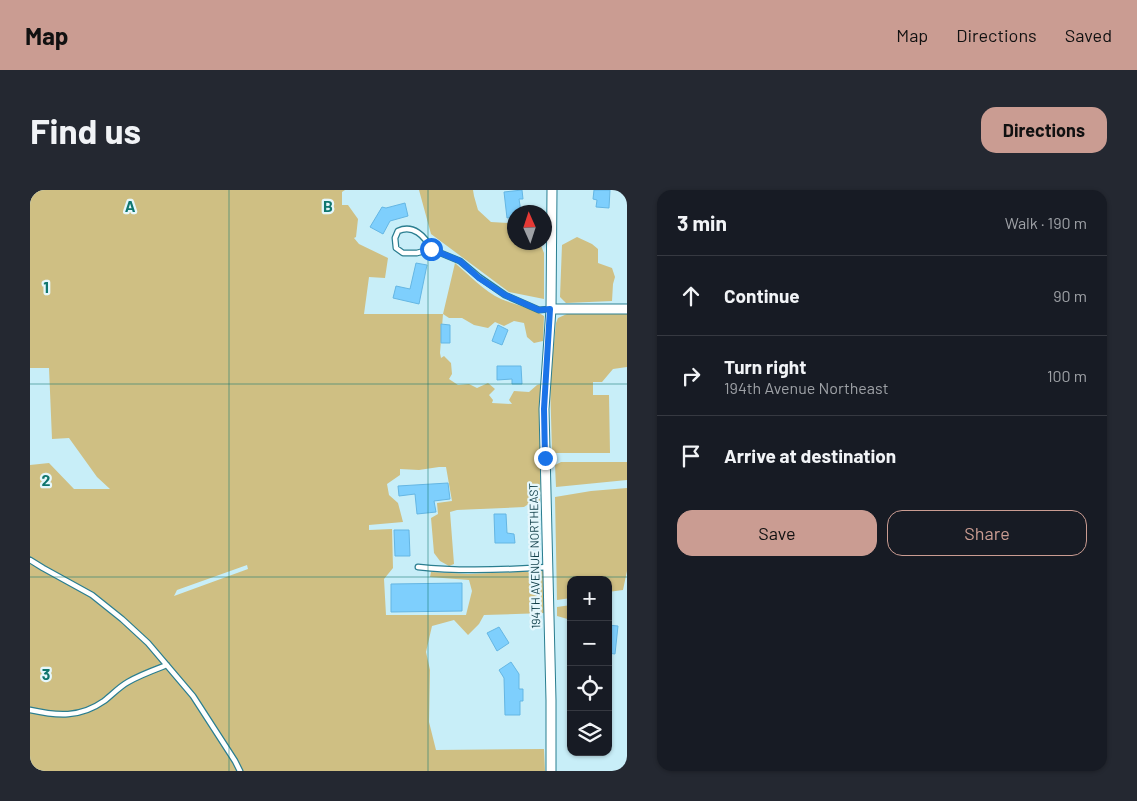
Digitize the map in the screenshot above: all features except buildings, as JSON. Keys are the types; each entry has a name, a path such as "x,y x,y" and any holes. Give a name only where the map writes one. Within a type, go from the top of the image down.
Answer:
{"street":[{"name":"194TH AVENUE NORTHEAST","path":"551,771 544,409 550,309 552,190"},
{"path":"550,309 627,309"}],"lane":[{"path":"431,249 426,239 414,230 404,228 398,231 395,238 396,248 403,253 417,253 431,249 460,261 479,278 505,295 539,310 550,309"},
{"path":"30,560 92,595 122,619 148,644 192,696 240,771"},
{"path":"418,567 505,570 548,567"},
{"path":"30,710 66,715 88,711 127,682 167,665"}],"shaded area":[{"path":"30,190 345,190 342,192 342,205 348,205 358,219 356,237 354,238 359,244 388,258 385,278 369,277 364,314 443,314 440,353 441,358 444,356 451,363 452,374 449,379 458,385 469,384 477,388 488,383 495,389 489,395 493,400 492,403 512,404 509,400 514,391 529,392 541,384 539,420 541,463 540,502 538,504 524,507 457,510 450,512 454,564 449,566 440,561 434,553 431,518 438,514 437,503 452,501 446,467 419,470 400,469 400,475 387,484 389,495 398,503 403,522 369,525 369,530 392,529 393,568 384,579 386,615 466,615 472,591 469,580 430,577 431,572 468,574 543,571 545,613 484,615 479,624 468,635 454,620 432,626 426,652 430,670 429,722 436,750 544,749 545,771 30,771 30,465 49,463 74,489 110,489 97,477 69,438 52,439 49,368 30,368","holes":["247,565 248,569 174,596 177,590"]},
{"path":"419,190 473,190 478,210 491,222 507,223 507,250 543,250 544,299 509,292 431,234"},
{"path":"577,237 598,249 598,263 612,268 615,277 612,301 566,303 560,297 562,245"},
{"path":"455,263 495,296 534,310 544,316 543,341 534,343 527,337 524,323 514,321 504,326 495,322 488,328 474,325 462,318 449,318 443,314"},
{"path":"627,312 627,367 613,369 602,382 593,382 593,395 609,395 610,453 555,453 552,451 550,382 558,318 569,313"},
{"path":"561,462 627,462 627,480 556,487 555,465"},
{"path":"627,488 627,571 623,590 612,591 612,576 567,576 567,599 557,600 555,497"},
{"path":"567,606 567,619 557,616 557,607"}],"route":[{"path":"431,249 460,261 479,278 505,295 539,310 550,309 544,409 545,458"}]}
